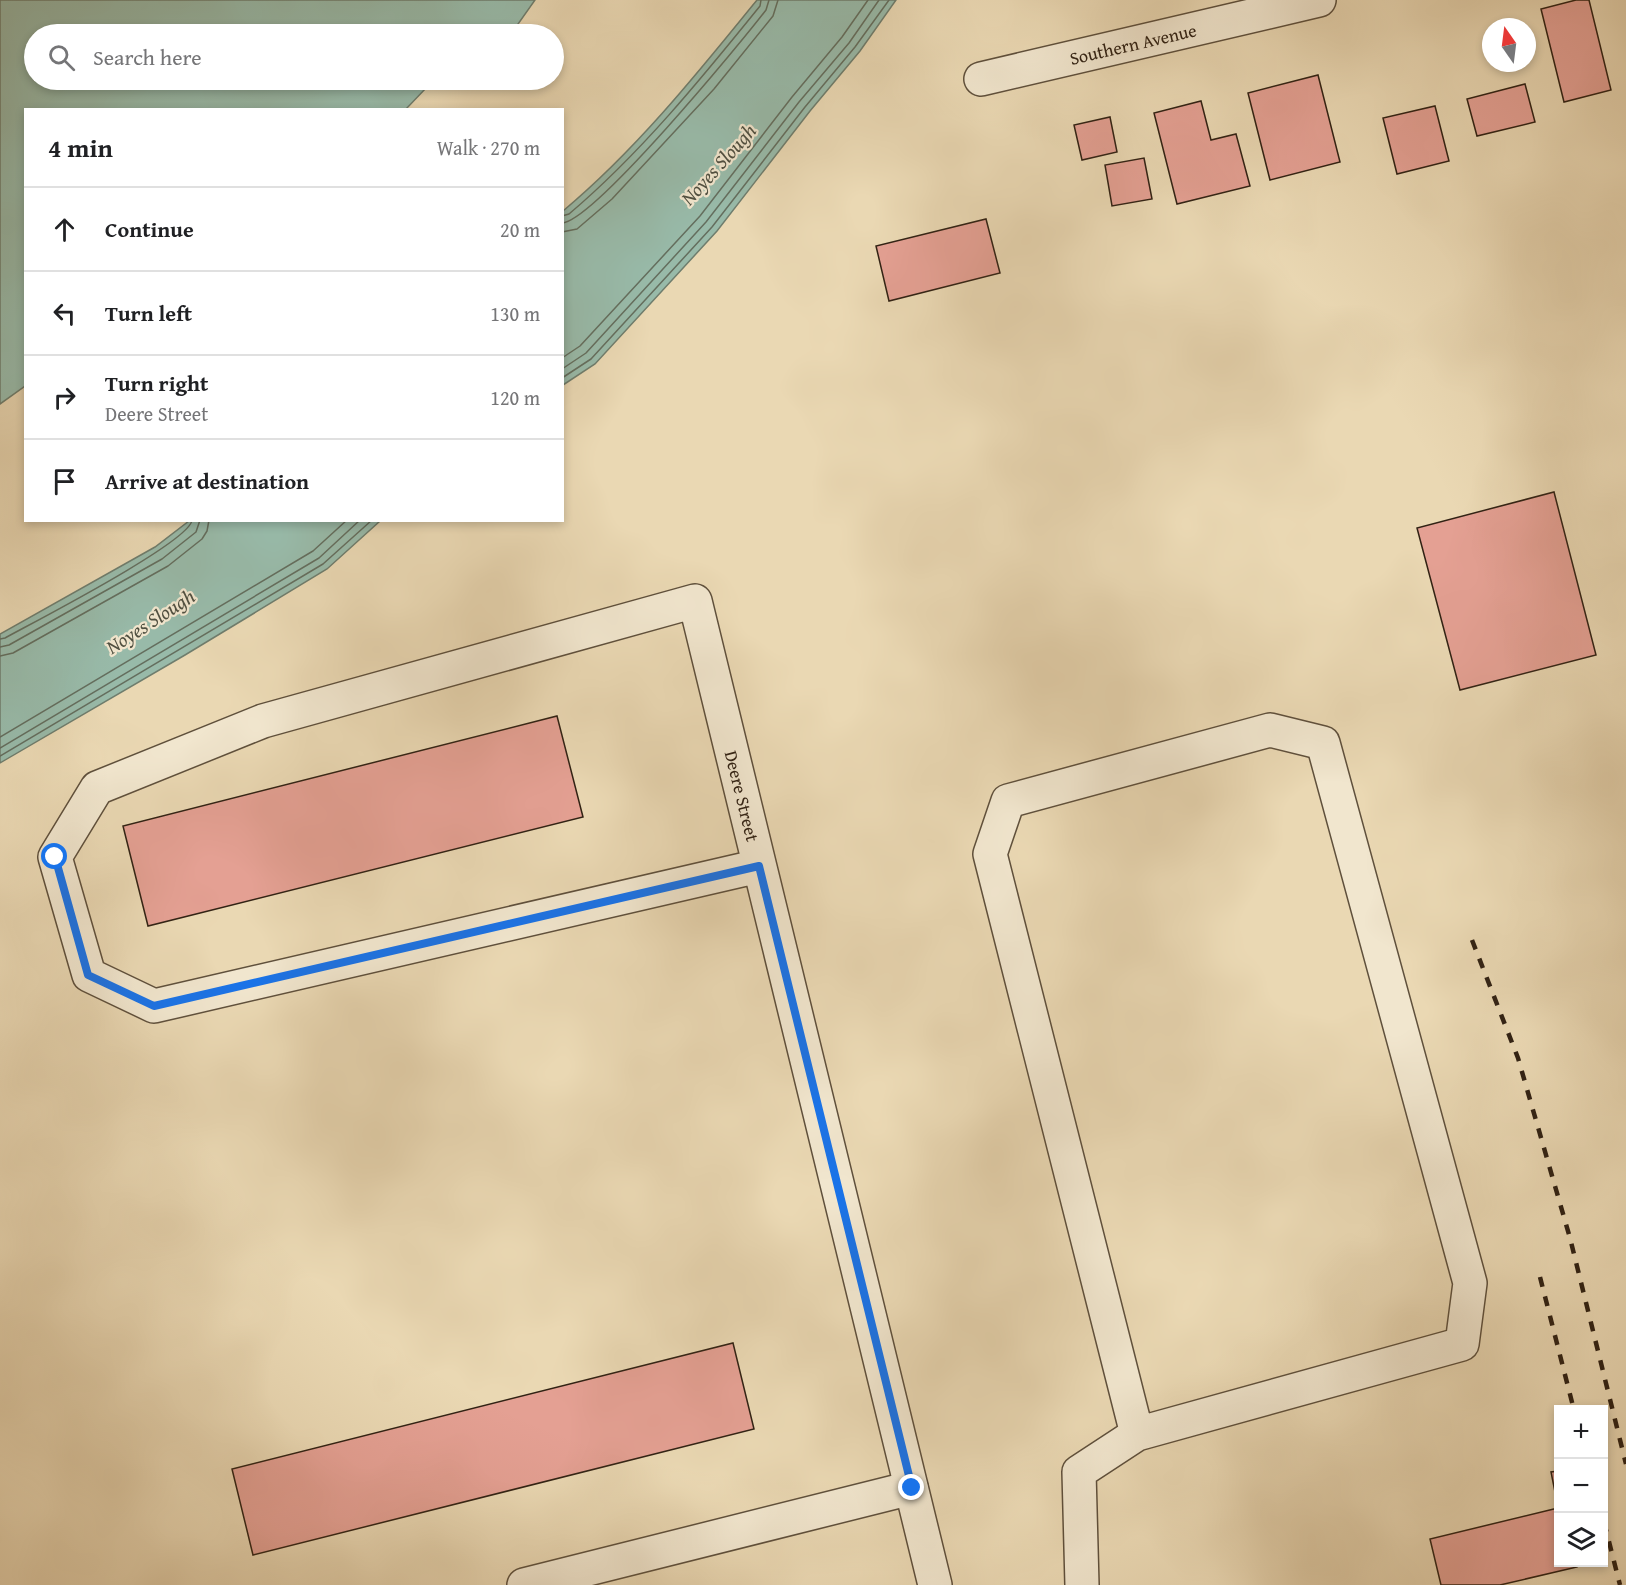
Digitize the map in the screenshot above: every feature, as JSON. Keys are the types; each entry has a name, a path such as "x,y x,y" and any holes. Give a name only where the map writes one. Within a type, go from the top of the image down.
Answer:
{"street":[{"name":"Southern Avenue","path":"981,79 1319,0"},
{"name":"Deere Street","path":"759,866 154,1006 88,975 55,857 97,788 263,721 695,601 935,1585"},
{"path":"1082,1585 1079,1472 1137,1434 1462,1344 1470,1282 1323,743 1270,730 1008,801 990,854 1137,1434"},
{"path":"524,1585 912,1488"}],"water":[{"path":"0,0 535,0 518,24 24,24 24,90 424,90 407,108 24,108 24,387 0,404"},
{"name":"Noyes Slough","path":"757,0 896,0 860,51 810,111 717,231 595,364 564,384 564,210 616,163 688,83"},
{"name":"Noyes Slough","path":"188,522 379,522 327,569 0,763 0,634 155,547"}],"building":[{"path":"1576,0 1589,0 1611,90 1564,102 1541,9"},
{"path":"1318,75 1340,162 1270,180 1248,93"},
{"path":"1525,84 1535,122 1477,136 1467,99"},
{"path":"1201,101 1211,140 1236,134 1250,186 1177,204 1154,113"},
{"path":"1435,106 1449,161 1397,174 1383,118"},
{"path":"1110,117 1117,152 1082,160 1074,125"},
{"path":"1144,158 1152,199 1112,206 1105,165"},
{"path":"986,219 1000,273 889,301 876,246"},
{"path":"1554,492 1596,655 1460,690 1417,528"},
{"path":"557,716 583,817 148,926 123,826"},
{"path":"733,1343 754,1429 253,1555 232,1469"},
{"path":"1551,1472 1554,1472 1554,1487"},
{"path":"1554,1509 1554,1567 1577,1567 1500,1585 1441,1585 1430,1539"}],"railway":[{"path":"1472,940 1518,1058 1570,1238 1626,1464"},
{"path":"1540,1277 1573,1405"},
{"path":"1608,1538 1620,1585"}],"route":[{"path":"55,857 88,975 154,1006 759,866 912,1488"}]}
